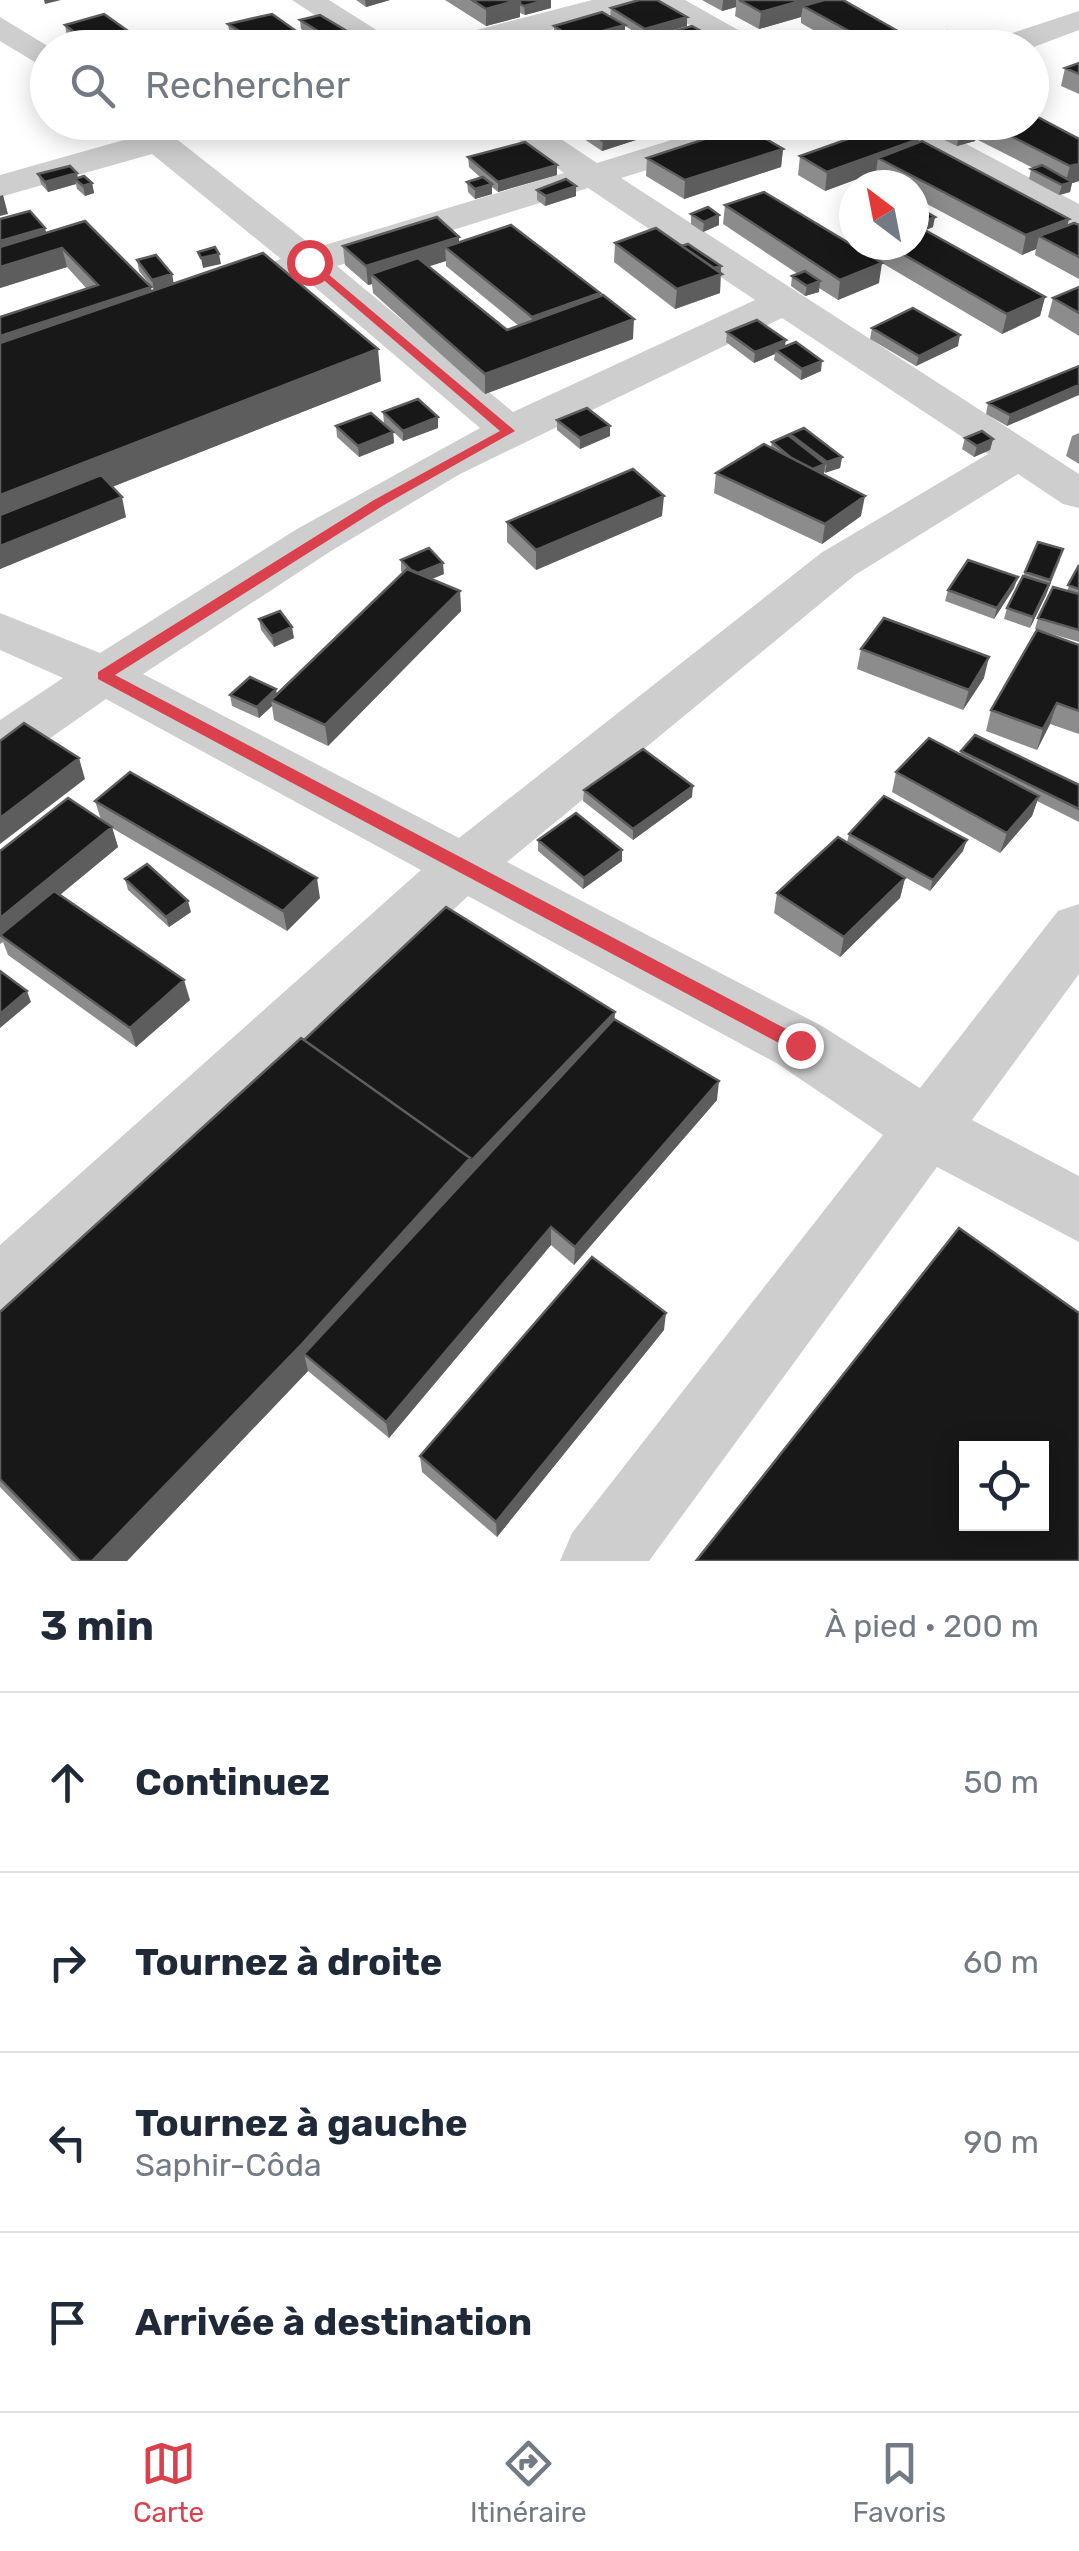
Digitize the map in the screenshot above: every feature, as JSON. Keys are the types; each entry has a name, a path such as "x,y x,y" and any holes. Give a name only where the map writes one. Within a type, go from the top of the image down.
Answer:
{"street":[{"path":"307,0 358,30"},
{"path":"514,30 628,0"},
{"path":"662,0 720,30"},
{"path":"1049,30 1079,20"},
{"path":"0,26 30,47"},
{"path":"0,186 124,140"},
{"path":"156,140 309,262 509,431"},
{"path":"540,140 1079,494"},
{"path":"182,307 309,262 708,140"},
{"path":"932,140 1079,219"},
{"path":"0,746 103,675 379,502 509,431 785,301"},
{"path":"0,1291 464,866 838,564 1020,454"},
{"path":"0,630 103,675 800,1045 928,1129 1079,1211"},
{"path":"600,1561 1079,928"}],"building":[{"path":"472,0 518,0 486,9"},
{"path":"520,0 547,0 524,6"},
{"path":"639,0 657,0 687,17 645,29 611,8"},
{"path":"739,0 804,0 761,12"},
{"path":"843,0 896,30 847,30 803,6"},
{"path":"602,12 625,25 607,30 560,30 554,26"},
{"path":"104,14 127,30 72,30 65,25"},
{"path":"272,14 295,30 238,30 228,24"},
{"path":"320,15 345,30 316,30 300,20"},
{"path":"1079,63 1079,74 1065,68"},
{"path":"1049,123 1079,139 1079,164 1070,166 1019,140 1049,140"},
{"path":"702,140 768,140 783,149 685,180 647,158"},
{"path":"845,140 916,140 827,172 800,156"},
{"path":"922,141 1069,219 1026,235 929,185 929,170 901,170 878,158"},
{"path":"525,142 557,165 498,182 468,157"},
{"path":"1042,165 1072,182 1062,185 1031,169"},
{"path":"70,166 77,173 45,182 38,174"},
{"path":"84,176 92,183 83,186 75,179"},
{"path":"483,177 492,184 475,189 467,182"},
{"path":"566,179 576,186 546,196 537,190"},
{"path":"764,192 839,237 839,260 882,263 840,280 725,205"},
{"path":"708,207 719,215 704,222 691,214"},
{"path":"30,211 45,228 0,241 0,219"},
{"path":"437,217 459,237 366,266 343,246"},
{"path":"85,221 151,287 0,336 0,317 98,285 62,248 0,267 0,247"},
{"path":"1074,223 1079,225 1079,257 1039,236"},
{"path":"511,225 600,293 532,317 445,247"},
{"path":"656,228 722,274 677,289 615,243"},
{"path":"929,232 1045,297 1007,314 913,260 929,260"},
{"path":"688,244 721,266 714,268 682,246"},
{"path":"215,247 219,254 201,258 198,252"},
{"path":"263,253 378,349 0,495 0,343"},
{"path":"156,255 172,274 152,280 137,260"},
{"path":"418,258 507,330 603,295 634,319 485,374 371,274"},
{"path":"805,271 820,281 807,286 792,276"},
{"path":"1079,287 1079,313 1053,298"},
{"path":"913,308 960,335 919,356 872,328"},
{"path":"757,320 786,340 755,352 727,332"},
{"path":"796,342 822,361 802,369 776,350"},
{"path":"1079,366 1079,385 1010,415 988,403"},
{"path":"418,399 438,417 403,431 383,412"},
{"path":"587,408 610,426 580,438 557,420"},
{"path":"371,413 393,432 358,446 336,426"},
{"path":"804,428 842,457 827,462 790,434"},
{"path":"982,431 993,439 977,446 965,438"},
{"path":"788,435 825,464 813,469 772,442"},
{"path":"764,444 865,496 825,524 716,473"},
{"path":"633,469 664,496 536,550 507,522"},
{"path":"101,475 122,497 0,546 0,515"},
{"path":"1038,542 1063,549 1050,580 1025,572"},
{"path":"429,548 443,563 418,573 401,560"},
{"path":"968,560 1018,577 997,608 948,590"},
{"path":"1079,565 1079,589 1068,585"},
{"path":"407,569 460,591 325,725 271,700"},
{"path":"1023,576 1049,584 1033,617 1007,608"},
{"path":"1053,587 1079,594 1079,630 1038,618"},
{"path":"280,611 292,627 272,636 259,619"},
{"path":"884,618 989,657 969,690 861,649"},
{"path":"1037,630 1079,645 1079,711 1057,703 1043,729 991,710"},
{"path":"250,677 276,689 257,707 230,695"},
{"path":"24,723 79,758 0,818 0,741"},
{"path":"975,735 1079,785 1079,809 961,751"},
{"path":"929,738 1039,796 1007,833 896,772"},
{"path":"643,749 693,786 633,829 584,790"},
{"path":"130,772 317,878 283,911 95,801"},
{"path":"884,796 967,840 933,880 849,834"},
{"path":"68,798 112,827 0,918 0,851"},
{"path":"576,813 622,850 584,878 538,840"},
{"path":"838,837 905,878 844,937 777,893"},
{"path":"147,864 188,901 166,917 125,879"},
{"path":"54,891 184,980 130,1028 0,935"},
{"path":"446,907 615,1012 470,1162 470,1158 304,1040"},
{"path":"0,971 27,991 0,1014"},
{"path":"614,1019 719,1081 575,1247 551,1227 386,1422 304,1354"},
{"path":"301,1038 470,1158 302,1344 92,1561 80,1561 0,1479 0,1312"},
{"path":"959,1228 1079,1313 1079,1561 696,1561"},
{"path":"592,1257 666,1313 496,1522 420,1456"}],"route":[{"path":"309,262 509,431 379,502 103,675 800,1045"}]}
